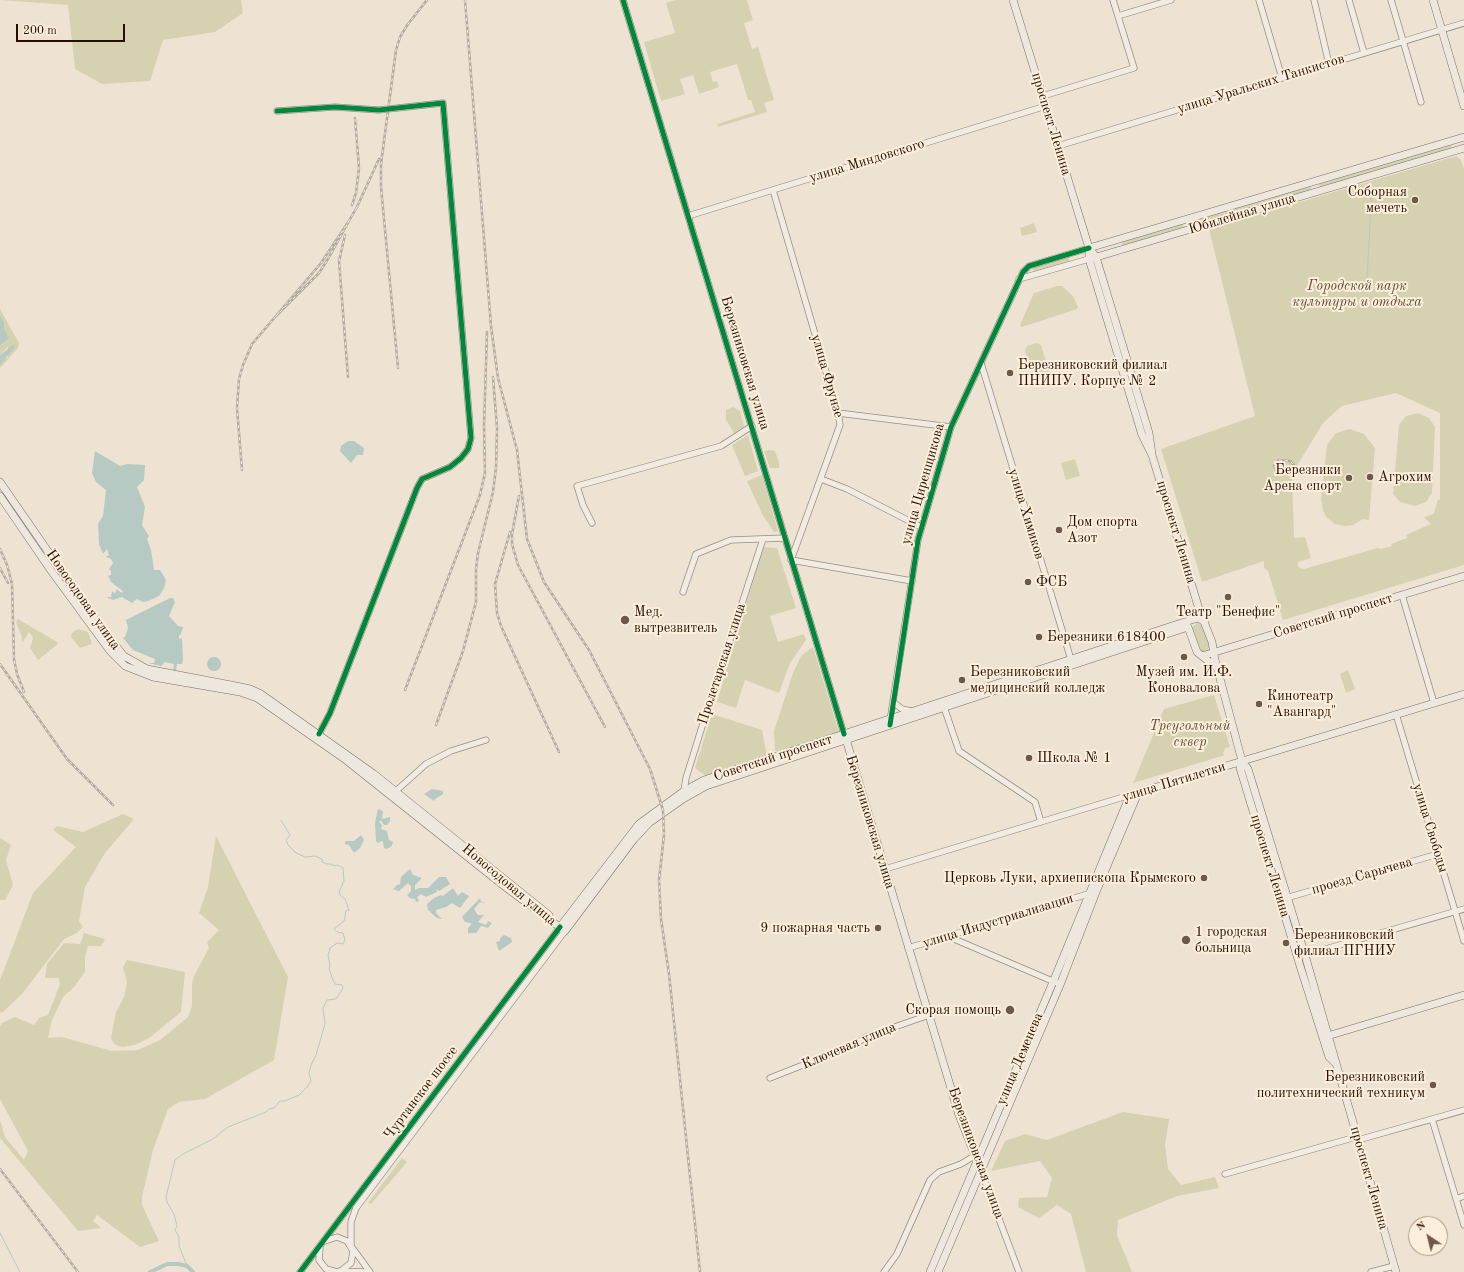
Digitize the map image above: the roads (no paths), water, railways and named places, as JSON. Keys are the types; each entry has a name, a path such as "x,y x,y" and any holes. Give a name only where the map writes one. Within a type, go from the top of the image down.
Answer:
{"main road":[{"name":"проспект Ленина","path":"1013,0 1092,258 1142,435 1152,455 1199,609 1205,622 1242,760 1248,769 1286,898 1305,955 1326,1037"},
{"path":"1433,0 1464,106"},
{"name":"Юбилейная улица","path":"1089,248 1464,137"},
{"name":"Юбилейная улица","path":"1092,258 1464,148"},
{"name":"Новосодовая улица","path":"0,482 109,639 124,656 147,668 250,689 319,734 396,791 527,896 554,919 563,929"},
{"name":"Новосодовая улица","path":"0,496 52,572 110,651 125,666 153,678 240,692 257,698 346,760 508,889 563,929"},
{"path":"52,572 54,566 60,567"},
{"name":"Советский проспект","path":"1202,656 1464,576"},
{"path":"1199,609 1188,627 1196,650 1214,664 1219,672"},
{"path":"1194,619 1201,619 1205,622"},
{"name":"Советский проспект","path":"634,840 648,823 683,799 706,786 890,722 944,707 1194,619"},
{"name":"Советский проспект","path":"890,722 913,711 1188,627"},
{"name":"улица Пятилетки","path":"1130,795 1464,694"},
{"name":"Советский проспект","path":"644,819 684,790 704,780 845,737"},
{"name":"Березниковская улица","path":"845,737 928,1015 966,1136 981,1171"},
{"name":"проспект Ленина","path":"1242,760 1240,768 1326,1037 1334,1055 1334,1062 1395,1269"},
{"path":"683,799 684,790"},
{"name":"улица Деменева","path":"930,1272 976,1158 1053,982 1088,894 1138,793"},
{"name":"улица Деменева","path":"938,1272 1060,985 1096,892 1130,795"},
{"name":"Чуртанское шоссе","path":"563,929 631,834 644,819"},
{"name":"Чуртанское шоссе","path":"563,929 634,840"},
{"path":"1326,1037 1464,995"}],"street":[{"name":"Березниковская улица","path":"623,0 845,737"},
{"path":"1043,96 1134,68 1113,0"},
{"path":"1118,16 1171,0"},
{"path":"1259,0 1282,78"},
{"path":"1314,0 1329,64"},
{"path":"1349,0 1364,53"},
{"path":"1392,0 1421,102"},
{"name":"улица Уральских Танкистов","path":"1058,146 1464,23"},
{"path":"276,111 335,107 379,110 443,104 471,438 468,449 461,458 450,467 422,479 417,488 330,713 319,734"},
{"name":"улица Миндовского","path":"688,216 1046,106"},
{"name":"улица Фрунзе","path":"773,190 838,413 840,425 791,560"},
{"name":"улица Циренщикова","path":"890,722 921,527 951,427 1023,272 1029,266 1089,248"},
{"name":"Юбилейная улица","path":"1019,279 1092,258"},
{"name":"улица Химиков","path":"981,363 1071,662"},
{"path":"838,413 951,427"},
{"path":"592,523 583,505 577,486 721,446 752,426"},
{"path":"821,479 848,489 921,527"},
{"path":"683,592 696,554 731,540 785,538"},
{"name":"Пролетарская улица","path":"684,790 686,778 705,717 763,539"},
{"path":"791,560 912,581"},
{"path":"1402,595 1434,703"},
{"path":"893,702 902,709 913,711"},
{"path":"944,707 959,751 1035,802 1041,822"},
{"name":"улица Свободы","path":"1396,714 1464,941"},
{"path":"396,791 426,764 451,751 486,740"},
{"name":"улица Пятилетки","path":"884,869 1130,795"},
{"name":"проезд Сарычева","path":"1286,898 1438,854"},
{"name":"улица Индустриализации","path":"908,948 1088,894"},
{"path":"1305,955 1464,909"},
{"name":"Чуртанское шоссе","path":"351,1246 351,1222 356,1208 563,929"},
{"name":"Чуртанское шоссе","path":"300,1272 563,929"},
{"path":"947,936 1060,985"},
{"name":"Ключевая улица","path":"770,1078 854,1045 866,1037 928,1015"},
{"path":"1225,1174 1464,1110"},
{"path":"1432,1119 1464,1225"},
{"path":"884,1272 897,1254 930,1180 939,1172 976,1158"},
{"name":"Березниковская улица","path":"981,1171 1019,1272"},
{"path":"1456,1198 1464,1196"},
{"path":"364,1272 352,1270 336,1272 326,1269 319,1260 318,1255 322,1243 336,1237 347,1242 370,1272"},
{"path":"336,1272 347,1267 351,1263 353,1252 351,1246"},
{"path":"1370,1272 1395,1269"}],"waterway":[{"path":"1367,279 1372,187"},
{"path":"187,1266 179,1246 179,1237 175,1230 177,1226 174,1214 167,1202 166,1197 175,1160 183,1154 213,1139 228,1127 274,1108 280,1101 285,1101 299,1095 307,1087 311,1081 309,1073 325,1024 323,1008 327,1000 336,999 343,988 342,985 335,984 333,980 329,969 330,965 328,955 330,948 337,943 343,944 345,940 343,933 337,932 334,929 344,921 346,911 349,910 345,899 339,892 344,881 343,868 337,865 334,866 322,862 322,859 315,856 305,857 296,853 288,845 286,840 290,835 281,820"},
{"path":"0,1233 20,1272"},
{"path":"150,1272 167,1264 187,1266 193,1272"}],"railway":[{"path":"398,368 381,187 381,164 396,50 400,37 408,24 427,0"},
{"path":"465,0 491,326 498,378 517,450 527,539 544,582 589,650 650,769 663,810 664,835 659,880 661,919 669,974 700,1272"},
{"path":"352,205 356,193 359,168 355,118"},
{"path":"356,209 379,159"},
{"path":"349,221 321,263 276,316 319,273 328,259 358,205"},
{"path":"345,235 339,261 348,377"},
{"path":"242,470 237,408 239,379 252,344 276,316"},
{"path":"405,690 480,495 485,473 484,426 487,332"},
{"path":"436,725 463,651 476,602 476,569 478,553 493,492 496,468 497,428 493,377"},
{"path":"1279,460 1290,461 1294,465 1293,470 1289,473 1278,472 1274,466 1279,460"},
{"path":"519,496 512,534 512,544 518,565 605,727"},
{"path":"510,532 495,584 497,613 501,626 559,752"},
{"path":"0,549 7,565 12,584 14,659 17,674 24,692"},
{"path":"0,568 8,583"},
{"path":"0,664 67,759 113,805"},
{"path":"0,1169 78,1272"}],"place":[{"name":"Соборная мечеть","path":"1415,200"},
{"name":"Березниковский филиал ПНИПУ. Корпус № 2","path":"1010,373"},
{"name":"Агрохим","path":"1370,477"},
{"name":"Березники Арена спорт","path":"1349,478"},
{"name":"Дом спорта Азот","path":"1059,530"},
{"name":"ФСБ","path":"1028,582"},
{"name":"Театр \"Бенефис\"","path":"1228,597"},
{"name":"Мед. вытрезвитель","path":"625,620"},
{"name":"Березники 618400","path":"1039,637"},
{"name":"Музей им. И.Ф. Коновалова","path":"1184,657"},
{"name":"Березниковский медицинский колледж","path":"962,680"},
{"name":"Кинотеатр \"Авангард\"","path":"1259,704"},
{"name":"Школа № 1","path":"1029,758"},
{"name":"Церковь Луки, архиепископа Крымского","path":"1204,878"},
{"name":"9 пожарная часть","path":"878,928"},
{"name":"1 городская больница","path":"1186,940"},
{"name":"Березниковский филиал ПГНИУ","path":"1286,943"},
{"name":"Скорая помощь","path":"1010,1010"},
{"name":"Березниковский политехнический техникум","path":"1433,1085"}],"park label":[{"name":"Городской парк культуры и отдыха","path":"1357,294"},
{"name":"Треугольный сквер","path":"1190,734"}]}
